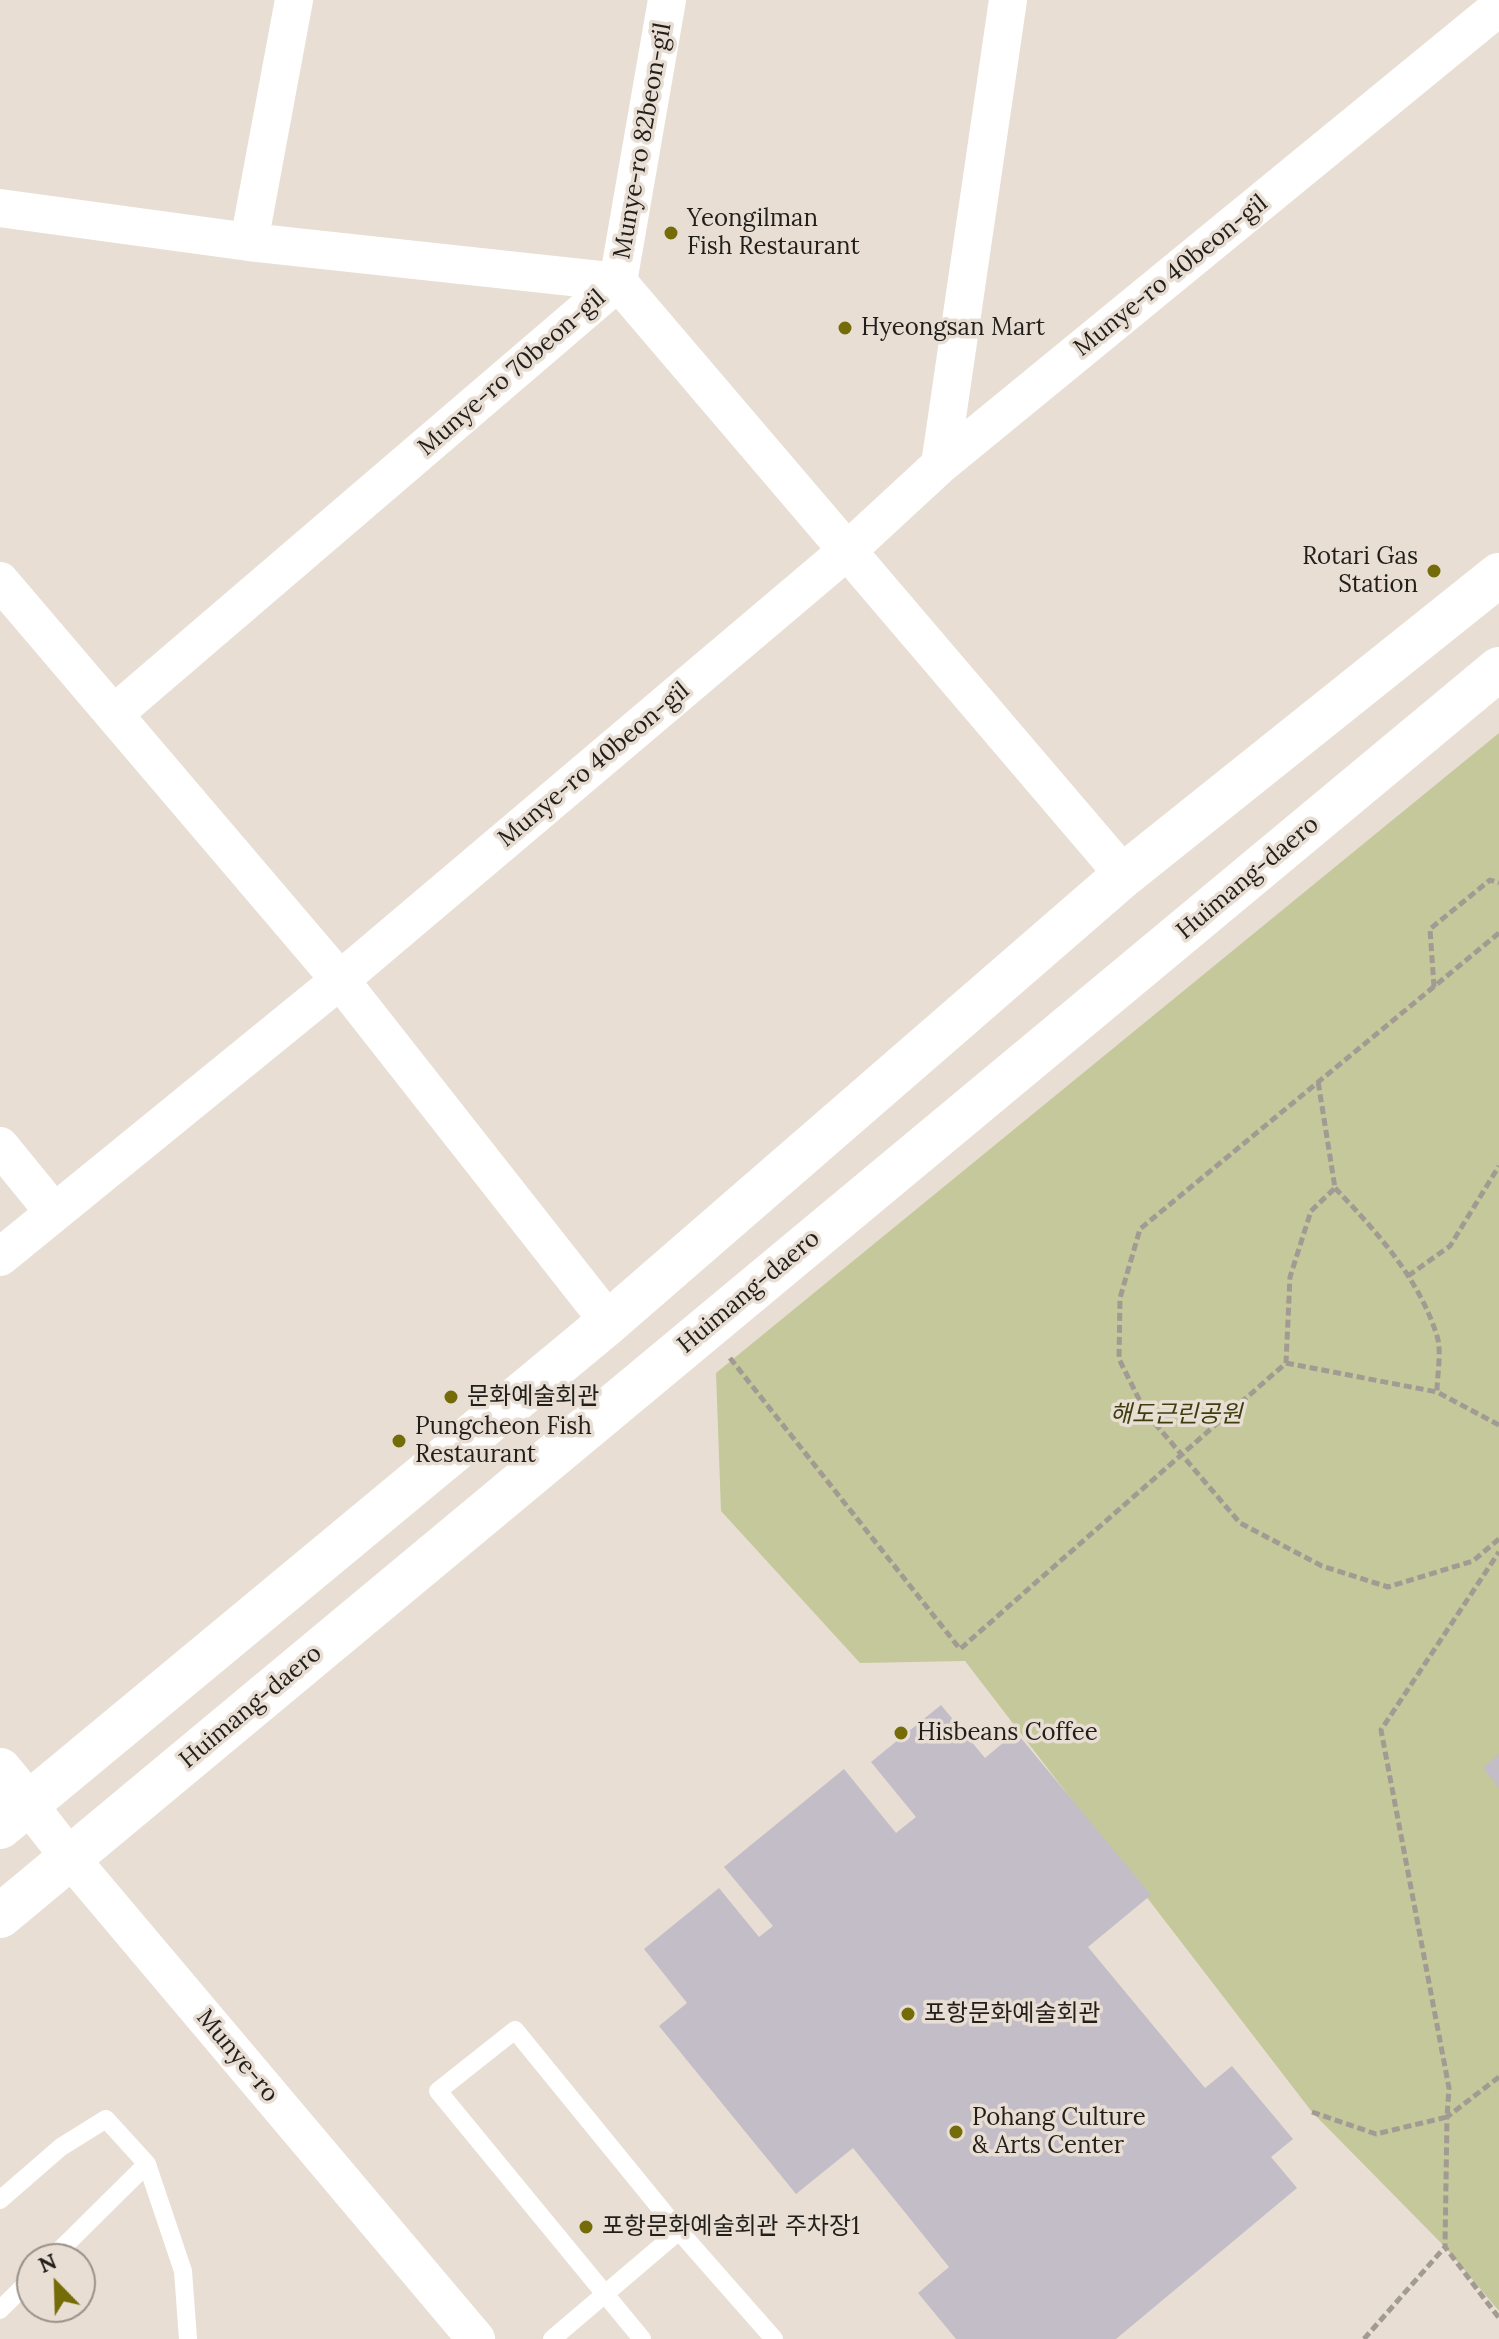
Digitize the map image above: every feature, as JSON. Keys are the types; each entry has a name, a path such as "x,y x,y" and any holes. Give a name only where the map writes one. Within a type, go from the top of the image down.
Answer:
{"main road":[{"path":"14,1816 609,1322 1124,875 1499,575"},
{"name":"Huimang-daero","path":"0,1916 1499,669"},
{"name":"Munye-ro","path":"0,1770 14,1816"}],"street":[{"path":"249,242 294,0"},
{"name":"Munye-ro 82beon-gil","path":"618,282 667,0"},
{"path":"940,465 1008,0"},
{"name":"Munye-ro 40beon-gil","path":"0,1257 340,980 848,550 940,465 1499,7"},
{"name":"Munye-ro 70beon-gil","path":"0,208 249,242 618,282"},
{"path":"618,282 1124,875"},
{"name":"Munye-ro 70beon-gil","path":"115,713 618,282"},
{"path":"0,581 340,980 609,1322"},
{"path":"0,1146 53,1211"},
{"name":"Munye-ro","path":"14,1816 70,1858 476,2339"}],"lane":[{"path":"642,2339 438,2091 515,2030 679,2231 774,2339"},
{"path":"0,2200 61,2147 106,2119 147,2164 183,2271 188,2339"},
{"path":"67,2243 147,2164"},
{"path":"552,2339 679,2231"},
{"path":"0,2310 16,2294"}],"path":[{"path":"1434,988 1430,929 1490,880 1499,883"},
{"path":"1499,933 1140,1229 1120,1298 1119,1359 1146,1413 1240,1523 1322,1566 1388,1587 1473,1561 1499,1539"},
{"path":"1318,1081 1335,1188 1380,1235 1408,1276 1438,1337 1437,1392"},
{"path":"1408,1276 1450,1246 1499,1166"},
{"path":"707,1328 960,1649 1286,1363 1290,1277 1311,1211 1335,1188"},
{"path":"1286,1363 1437,1392 1499,1425"},
{"path":"1499,1552 1381,1730 1449,2088 1445,2247 1499,2318"},
{"path":"1312,2112 1376,2134 1447,2117 1499,2077"},
{"path":"1364,2339 1445,2247"}],"green space":[{"name":"해도근린공원","path":"1499,733 1499,2311 1445,2247 1312,2112 965,1661 860,1663 721,1511 716,1373"}],"building":[{"name":"포항문화예술회관","path":"941,1705 985,1758 1016,1732 1151,1895 1088,1947 1205,2088 1232,2066 1293,2139 1271,2157 1297,2188 1116,2339 956,2339 918,2293 949,2267 853,2148 796,2194 659,2026 687,2003 644,1949 719,1888 759,1937 773,1926 724,1867 844,1769 896,1833 916,1817 871,1762"},
{"path":"1499,1754 1499,1788 1483,1768"}],"place":[{"name":"Yeongilman Fish Restaurant","path":"671,233"},
{"name":"Hyeongsan Mart","path":"845,328"},
{"name":"Rotari Gas Station","path":"1434,571"},
{"name":"문화예술회관","path":"451,1397"},
{"name":"Pungcheon Fish Restaurant","path":"399,1441"},
{"name":"Hisbeans Coffee","path":"901,1733"},
{"name":"포항문화예술회관","path":"908,2014"},
{"name":"Pohang Culture & Arts Center","path":"956,2132"},
{"name":"포항문화예술회관 주차장1","path":"586,2227"}]}
